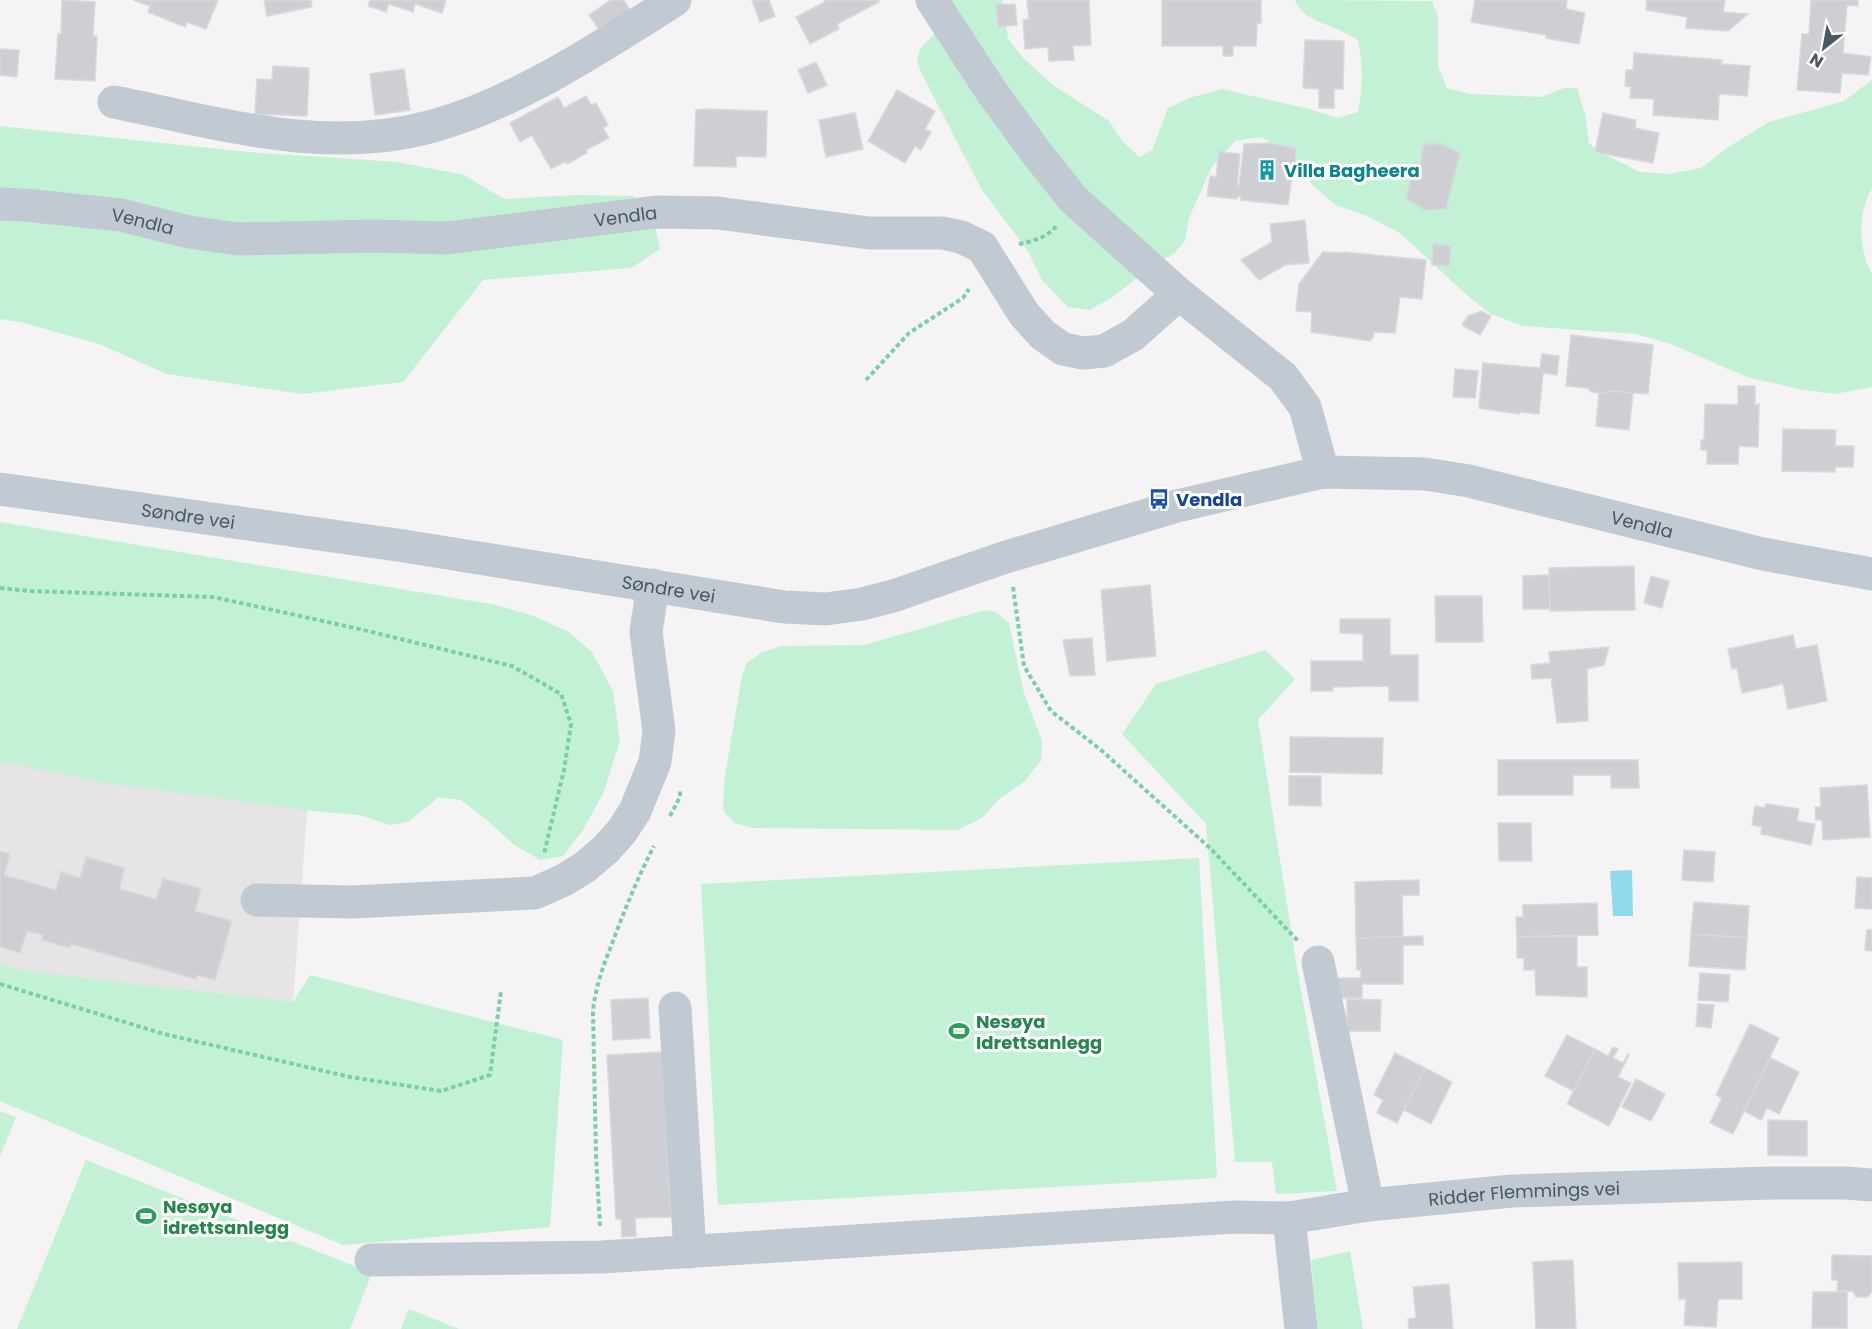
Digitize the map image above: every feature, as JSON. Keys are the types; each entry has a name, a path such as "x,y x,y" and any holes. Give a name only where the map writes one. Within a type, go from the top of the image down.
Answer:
{"street":[{"path":"114,102 252,130 298,136 365,137 405,132 460,117 509,96 569,65 675,0"},
{"path":"932,0 992,91 1072,198 1179,294 1283,377 1305,407 1323,472"},
{"name":"Vendla","path":"0,204 121,215 189,232 238,239 447,237 656,212 718,213 869,233 942,233 961,237 982,247 1024,314 1043,335 1063,349 1083,352 1104,351 1133,335 1179,294"},
{"name":"Vendla","path":"1323,472 1425,474 1469,481 1763,554 1872,574"},
{"name":"Søndre vei","path":"0,489 404,546 784,607 826,609 862,604 893,596 1003,558 1177,506 1323,472"},
{"path":"257,900 353,902 535,893 564,880 585,867 622,831 635,811 655,762 659,731 646,632 652,585"},
{"path":"1318,962 1368,1205"},
{"path":"675,1008 690,1252"},
{"name":"Ridder Flemmings vei","path":"371,1260 602,1257 1235,1217 1289,1218 1368,1205 1523,1190 1749,1183 1872,1185"},
{"path":"1289,1218 1301,1329"}],"path":[{"path":"1003,558 1012,578 1024,666 1051,711 1101,750 1211,849 1318,962"},
{"path":"0,588 213,597 512,666 561,694 571,724 564,770 535,893"},
{"path":"655,762 678,778 680,797 670,817"},
{"path":"602,1257 596,1156 594,997 638,877 656,842"},
{"path":"0,984 164,1034 350,1077 441,1091 490,1075 501,991"}],"shaded area":[{"path":"0,754 308,800 293,1002 19,970 0,964"}],"green space":[{"path":"951,0 1002,0 1008,38 1024,59 1053,85 1109,121 1124,143 1140,157 1152,150 1168,108 1189,98 1222,89 1338,118 1358,112 1362,76 1358,40 1307,15 1295,0 1432,1 1438,16 1438,66 1447,88 1470,94 1541,97 1564,88 1577,88 1585,114 1589,143 1598,151 1640,172 1669,174 1701,168 1730,146 1769,122 1844,101 1872,80 1872,188 1867,197 1862,219 1862,243 1867,264 1872,273 1872,387 1835,394 1798,389 1747,377 1671,344 1636,334 1523,326 1491,314 1468,296 1400,233 1367,216 1336,205 1313,186 1303,170 1286,152 1261,137 1235,141 1211,168 1189,218 1185,240 1175,253 1090,310 1068,307 1042,280 1028,251 982,190 917,63 920,49 932,36 946,27"},
{"path":"0,126 248,152 397,162 464,175 504,199 577,195 634,196 654,221 660,249 631,268 483,280 403,382 302,394 167,374 99,344 20,322 0,319"},
{"path":"0,522 496,605 534,616 569,632 592,652 613,691 620,741 603,794 583,830 563,856 540,860 513,844 461,800 439,797 408,822 390,825 360,815 321,812 102,782 0,761"},
{"path":"985,610 996,612 1009,623 1024,693 1042,741 1041,760 1025,781 999,799 982,818 957,830 753,828 734,823 723,810 724,782 742,676 747,663 762,652 782,646 864,645"},
{"path":"1265,650 1295,679 1258,720 1297,968 1337,1191 1276,1194 1272,1162 1235,1162 1206,824 1122,734 1156,684"},
{"name":"Nesøya Idrettsanlegg","path":"1199,858 1217,1178 718,1205 701,884"},
{"path":"0,964 19,970 293,1002 310,975 563,1040 550,1227 343,1245 0,1101"},
{"path":"0,1111 16,1117 0,1156"},
{"name":"Nesøya idrettsanlegg","path":"86,1160 372,1273 350,1329 17,1329"},
{"path":"1350,1251 1363,1329 1317,1329 1311,1260"},
{"path":"409,1309 459,1329 401,1329"}],"water":[{"path":"1632,870 1633,916 1613,916 1610,871"}],"building":[{"path":"62,0 95,2 93,36 97,36 95,81 55,79 58,34 61,34"},
{"path":"133,0 153,0 150,6"},
{"path":"153,0 218,0 206,29 187,22 185,27 148,12"},
{"path":"264,0 311,0 312,7 267,16"},
{"path":"370,0 446,0 442,13 415,4 413,12 389,4 386,12 368,6"},
{"path":"611,0 624,0 630,10 600,31 589,15"},
{"path":"752,0 769,0 775,16 760,22"},
{"path":"824,0 878,0 879,2 837,24 839,29 810,44 796,17 825,2"},
{"path":"1027,0 1089,0 1091,45 1073,46 1074,60 1049,61 1048,47 1025,49 1023,20 1029,19"},
{"path":"1162,0 1261,0 1261,23 1257,23 1256,46 1233,46 1233,56 1223,56 1223,46 1162,46"},
{"path":"1475,0 1567,0 1566,9 1585,13 1579,44 1546,38 1546,35 1471,22"},
{"path":"1647,0 1725,0 1723,12 1748,14 1728,31 1686,28 1687,17 1646,10"},
{"path":"1811,0 1858,0 1858,6 1847,5 1843,53 1871,57 1868,75 1842,73 1840,93 1797,90 1802,34 1809,34"},
{"path":"1015,4 1017,25 998,27 996,5"},
{"path":"1305,40 1344,41 1343,89 1334,89 1334,108 1319,108 1319,89 1303,88"},
{"path":"0,49 19,50 17,77 0,75"},
{"path":"1634,53 1722,60 1721,64 1750,66 1747,96 1719,94 1718,120 1653,115 1654,99 1630,98 1631,87 1625,86 1626,70 1633,70"},
{"path":"816,62 827,85 808,93 798,70"},
{"path":"273,66 309,68 307,116 255,114 257,79 272,80"},
{"path":"404,69 410,110 375,115 370,74"},
{"path":"897,90 935,111 925,129 931,132 921,150 915,146 905,163 868,141"},
{"path":"586,96 591,105 596,103 608,125 603,128 609,138 586,150 587,153 567,164 566,161 551,169 532,135 520,142 510,123 558,97 564,108"},
{"path":"696,110 767,111 766,157 736,156 736,167 694,166"},
{"path":"855,113 863,149 826,157 819,120"},
{"path":"1603,113 1636,120 1635,128 1659,133 1653,163 1595,152"},
{"name":"Villa Bagheera","path":"1270,143 1295,148 1296,165 1288,205 1241,200 1238,196 1237,199 1207,196 1210,176 1216,177 1219,152 1240,154 1237,186 1239,186 1244,144"},
{"path":"1424,144 1441,144 1460,153 1446,209 1424,210 1406,198 1415,162 1420,164"},
{"path":"1305,220 1309,263 1285,265 1259,280 1241,260 1272,242 1270,224"},
{"path":"1433,244 1451,246 1449,266 1432,265"},
{"path":"1323,252 1426,260 1422,299 1400,297 1395,333 1374,332 1370,341 1311,332 1312,312 1296,311 1299,284"},
{"path":"1481,311 1491,316 1480,335 1462,325 1468,316"},
{"path":"1571,335 1653,345 1648,394 1609,391 1606,394 1591,392 1588,388 1566,386"},
{"path":"1542,354 1559,356 1557,375 1543,373 1539,414 1520,412 1519,414 1479,408 1483,363 1540,368"},
{"path":"1455,369 1478,371 1475,398 1453,397"},
{"path":"1738,386 1755,386 1755,405 1759,404 1758,447 1739,446 1738,464 1707,464 1707,450 1701,450 1701,440 1704,440 1705,404 1738,405"},
{"path":"1609,391 1633,393 1629,430 1596,426 1599,393 1606,394"},
{"path":"1783,429 1836,430 1835,446 1854,446 1853,467 1835,467 1835,472 1782,471"},
{"path":"1634,566 1635,610 1550,611 1549,568"},
{"path":"1549,575 1550,609 1523,609 1523,576"},
{"path":"1651,576 1669,581 1662,608 1644,603"},
{"path":"1150,585 1156,656 1107,661 1101,590"},
{"path":"1435,596 1482,596 1483,642 1436,642"},
{"path":"1340,619 1390,619 1390,655 1418,655 1418,701 1389,701 1389,686 1332,687 1333,691 1311,691 1311,661 1363,661 1363,634 1340,633"},
{"path":"1793,635 1796,649 1817,645 1827,701 1788,709 1783,684 1742,693 1737,668 1732,669 1728,649"},
{"path":"1092,638 1095,675 1070,676 1063,640"},
{"path":"1609,647 1604,665 1587,669 1588,721 1557,723 1551,678 1532,679 1531,665 1550,663 1549,652"},
{"path":"1290,737 1383,738 1382,774 1290,772"},
{"path":"1498,760 1638,760 1639,788 1611,788 1611,775 1573,775 1573,795 1498,795"},
{"path":"1289,776 1321,776 1321,806 1289,805"},
{"path":"1867,785 1870,837 1823,840 1822,820 1816,820 1815,807 1821,807 1820,788"},
{"path":"1766,804 1799,809 1797,821 1815,824 1811,845 1761,834 1762,827 1752,825 1755,806 1765,808"},
{"path":"1498,823 1531,823 1532,861 1499,861"},
{"path":"1684,850 1715,852 1713,882 1682,880"},
{"path":"0,851 10,854 4,875 56,890 61,872 80,878 86,857 125,868 119,889 156,899 163,878 201,889 195,911 232,921 215,980 197,975 196,979 71,944 70,948 42,940 43,935 27,931 20,953 0,947"},
{"path":"1857,877 1872,878 1872,909 1855,908"},
{"path":"1419,880 1419,895 1402,895 1403,937 1356,938 1355,882"},
{"path":"1694,902 1749,906 1747,938 1691,934"},
{"path":"1597,903 1598,935 1517,937 1516,917 1523,917 1523,905"},
{"path":"1867,930 1872,930 1872,951 1865,950"},
{"path":"1691,934 1747,938 1745,970 1689,966"},
{"path":"1423,936 1423,945 1403,945 1403,984 1362,984 1362,998 1337,998 1337,978 1361,978 1361,970 1357,970 1356,938"},
{"path":"1577,936 1577,967 1587,967 1587,997 1536,995 1535,970 1524,970 1524,958 1517,958 1517,937"},
{"path":"1700,973 1730,975 1728,1002 1698,1000"},
{"path":"648,998 650,1038 613,1040 611,1000"},
{"path":"1347,999 1381,1000 1380,1031 1347,1031"},
{"path":"1698,1004 1714,1005 1711,1028 1696,1026"},
{"path":"1750,1024 1779,1038 1733,1134 1710,1123 1722,1098 1716,1095"},
{"path":"1567,1035 1595,1049 1573,1091 1545,1076"},
{"path":"1613,1047 1618,1049 1613,1058 1623,1063 1629,1055 1618,1077 1631,1083 1609,1126 1567,1104 1595,1049 1608,1056"},
{"path":"662,1052 671,1217 635,1218 636,1236 622,1237 621,1219 616,1219 607,1055"},
{"path":"1395,1053 1425,1068 1397,1123 1377,1113 1383,1100 1374,1095"},
{"path":"1770,1058 1799,1072 1779,1114 1767,1108 1761,1120 1744,1111"},
{"path":"1425,1068 1452,1082 1431,1124 1404,1110"},
{"path":"1636,1079 1665,1094 1651,1121 1622,1107"},
{"path":"1768,1120 1807,1121 1807,1156 1768,1155"},
{"path":"1832,1255 1872,1256 1872,1291 1868,1297 1856,1297 1853,1291 1837,1291 1838,1280 1832,1280"},
{"path":"1573,1260 1576,1329 1536,1329 1533,1262"},
{"path":"1742,1262 1742,1299 1718,1299 1716,1327 1684,1325 1686,1299 1679,1299 1678,1263"},
{"path":"1449,1284 1453,1329 1409,1329 1408,1319 1416,1318 1413,1287"},
{"path":"1813,1292 1847,1292 1847,1328 1812,1328"}],"place":[{"name":"Villa Bagheera","path":"1267,170"},
{"name":"Vendla","path":"1159,499"},
{"name":"Nesøya Idrettsanlegg","path":"959,1031"},
{"name":"Nesøya idrettsanlegg","path":"146,1216"}]}
